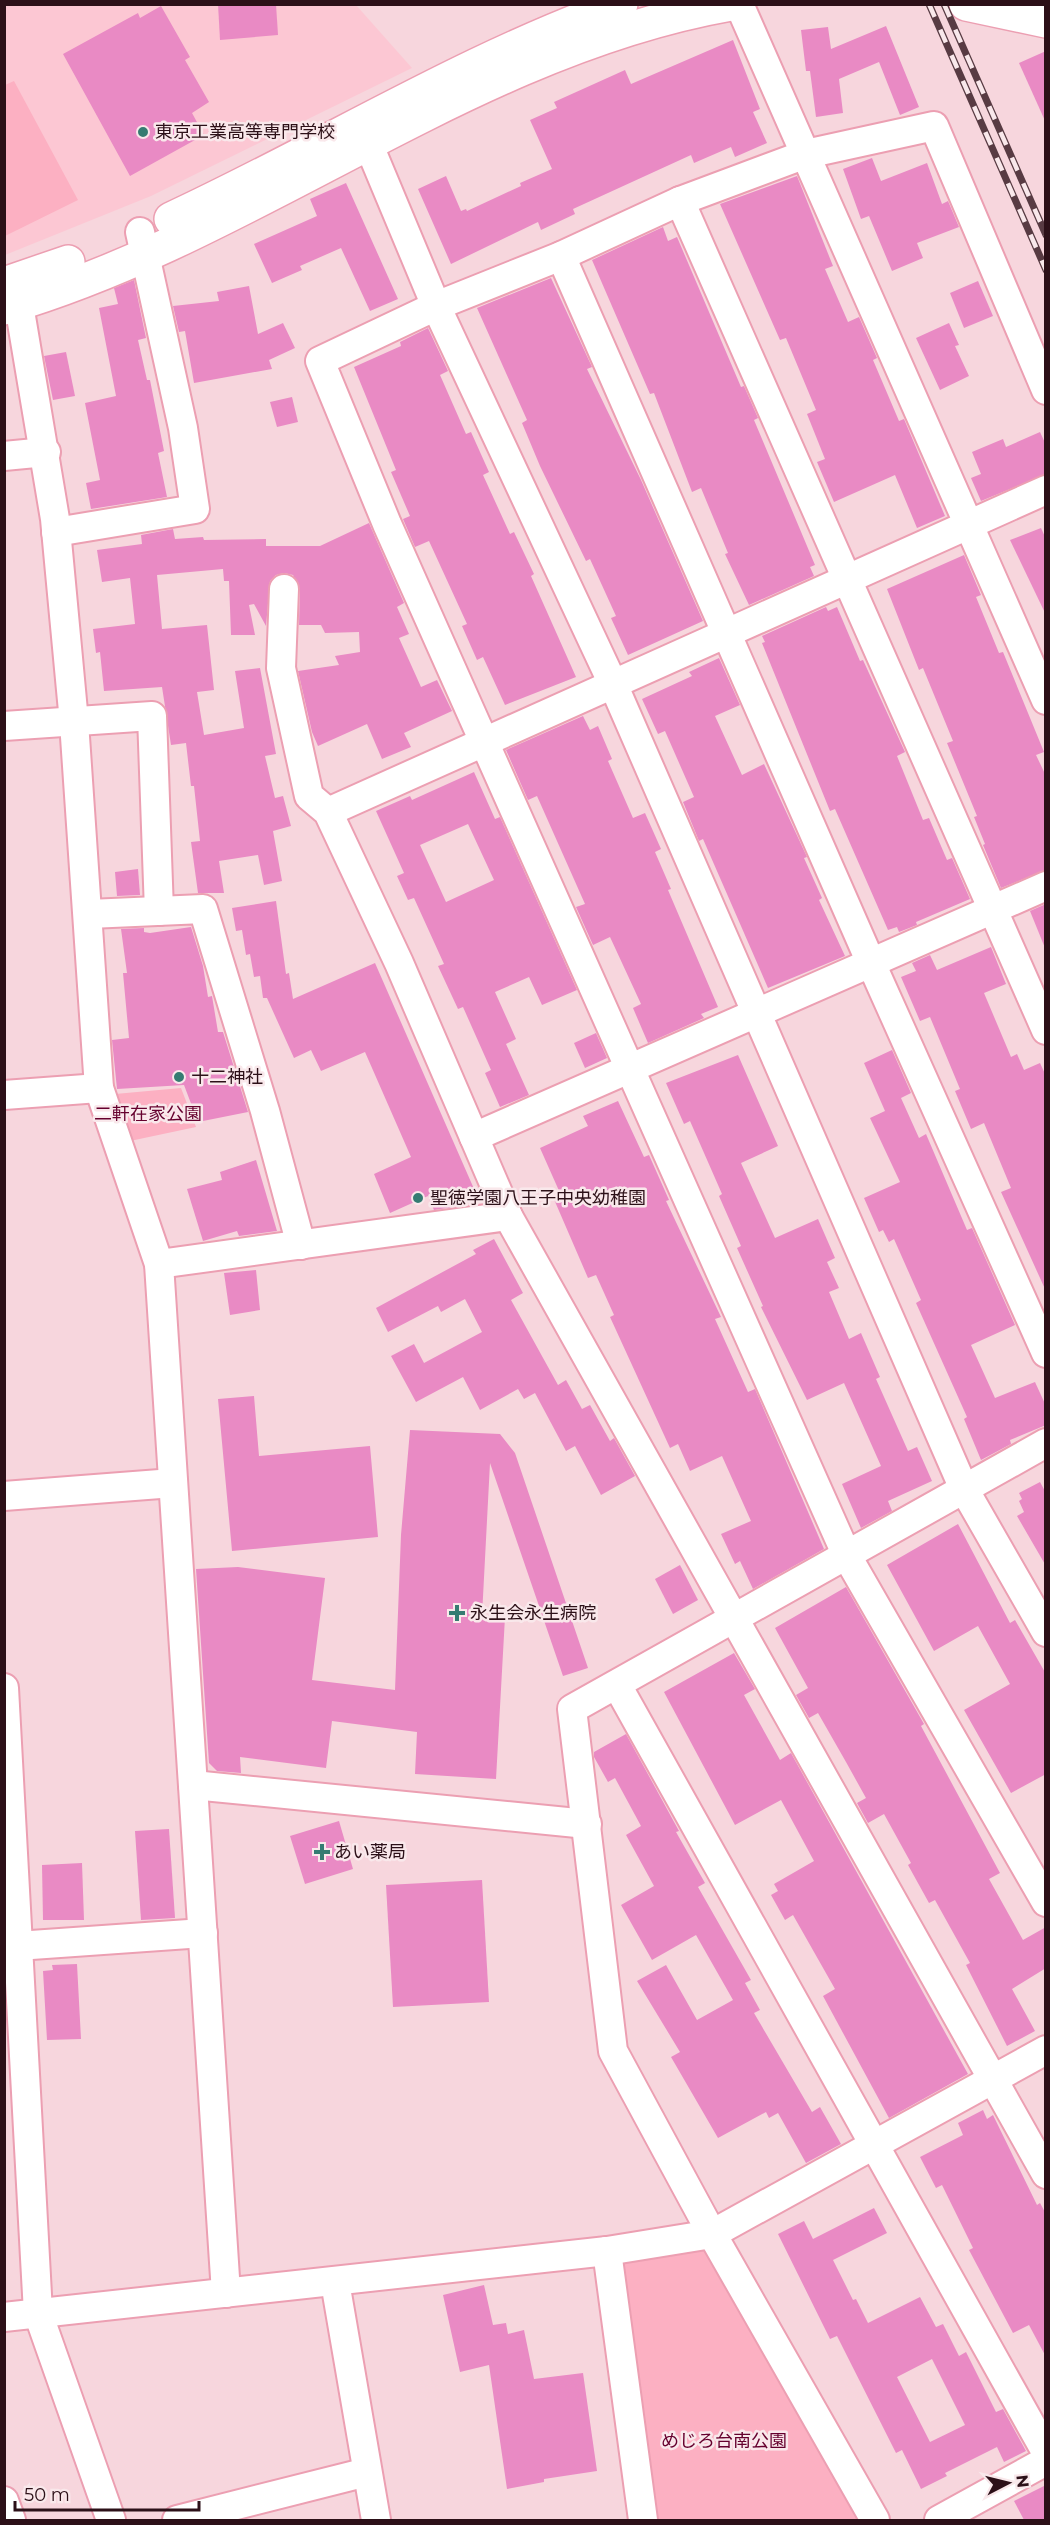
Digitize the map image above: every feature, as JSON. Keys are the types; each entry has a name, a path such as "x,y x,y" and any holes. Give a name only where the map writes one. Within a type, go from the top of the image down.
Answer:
{"street":[{"path":"226,2292 159,1264 99,1088 74,722 57,532 46,452 11,294 80,258 143,244 364,135 525,42 621,4"},
{"path":"364,135 424,116 577,47 629,28 732,4"},
{"path":"739,4 1046,700"},
{"path":"984,6 1046,21"},
{"path":"1046,390 934,126 806,154 680,201 561,256 436,306 320,361 387,524 847,1556 1046,1902"},
{"path":"364,135 436,306 613,684 964,1489 1046,1632"},
{"path":"680,201 991,910 1046,1030"},
{"path":"57,532 195,509 183,428 143,244"},
{"path":"561,256 871,963 1046,1353"},
{"path":"4,456 46,452"},
{"path":"328,812 1046,490"},
{"path":"284,589 281,668 309,796 328,812 399,963 508,1216 1046,2174"},
{"path":"4,726 152,716 159,911"},
{"path":"474,1137 1046,886"},
{"path":"88,914 203,909 252,1066 301,1245"},
{"path":"4,1095 99,1088"},
{"path":"159,1264 508,1216"},
{"path":"875,2520 712,2234 613,2051 572,1709 1046,1443"},
{"path":"4,1496 173,1483"},
{"path":"617,1685 1046,2452"},
{"path":"4,1688 11,1945 39,2313 111,2520"},
{"path":"193,1785 587,1824"},
{"path":"11,1945 202,1933"},
{"path":"4,2317 607,2251 712,2234 1046,2050"},
{"path":"607,2251 643,2520"},
{"path":"335,2282 376,2520"},
{"path":"939,2520 1046,2461"},
{"path":"177,2520 367,2472"},
{"path":"4,2501 11,2520"}],"shaded area":[{"name":"東京工業高等専門学校","path":"5,5 356,5 412,68 151,196 5,255"}],"green space":[{"path":"14,81 78,200 5,236 5,85"},
{"name":"二軒在家公園","path":"181,1088 196,1127 130,1141 115,1094"},
{"name":"めじろ台南公園","path":"708,2248 860,2520 654,2520 619,2263"}],"building":[{"path":"218,4 276,4 278,35 220,40"},
{"path":"161,6 190,57 185,60 209,102 192,113 204,135 130,176 63,54 138,13 140,18"},
{"path":"886,26 919,107 900,115 879,62 839,79 843,113 816,117 810,71 806,71 801,30 828,27 831,49"},
{"path":"733,40 760,109 753,112 767,143 735,157 731,147 694,163 691,155 573,209 575,214 541,230 538,222 451,264 418,189 446,176 461,211 466,209 467,211 521,186 520,183 552,169 530,120 557,108 554,102 625,70 631,84"},
{"path":"1046,51 1046,123 1019,63"},
{"path":"872,158 881,181 927,163 942,204 948,201 959,227 917,243 923,258 892,271 869,216 861,219 843,169"},
{"path":"797,176 833,266 825,269 848,322 859,317 877,358 873,360 899,421 904,419 945,516 917,528 895,475 834,502 817,462 825,459 807,414 816,410 786,338 780,340 720,204"},
{"path":"346,183 398,299 370,311 341,248 300,266 302,270 272,283 254,244 317,216 310,199"},
{"path":"663,227 668,241 677,237 741,387 744,386 758,418 754,420 815,565 810,567 814,576 749,605 725,554 728,553 701,488 692,492 654,393 650,394 592,260"},
{"path":"551,278 592,367 587,369 641,480 703,621 628,655 611,618 616,616 590,559 586,561 540,466 522,423 527,420 477,308"},
{"path":"134,280 146,338 138,340 147,380 150,380 164,451 158,453 167,497 91,509 86,483 100,480 85,403 116,396 99,308 118,304 114,288"},
{"path":"978,281 993,316 964,328 950,293"},
{"path":"249,286 258,334 283,323 295,348 269,360 272,369 194,383 185,331 179,332 173,306 219,301 217,292"},
{"path":"949,323 959,345 955,346 969,376 940,390 916,338"},
{"path":"428,328 448,371 440,375 466,434 471,432 489,472 483,475 510,534 514,532 534,574 531,576 576,677 505,705 483,657 477,660 462,626 467,624 429,541 415,547 403,519 410,516 391,472 396,470 354,367 401,346 400,342"},
{"path":"66,352 75,396 53,400 44,356"},
{"path":"292,397 298,422 277,427 270,402"},
{"path":"1040,432 1046,445 1046,474 981,501 971,478 981,474 972,452 1003,439 1006,447"},
{"path":"369,523 404,603 397,607 409,634 399,638 421,687 437,680 452,711 404,733 411,747 382,759 367,724 318,746 312,732 298,671 339,665 335,656 360,652 359,632 325,633 321,625 299,625 300,589 293,575 284,573 276,575 270,581 266,626 254,604 249,605 255,635 231,635 229,581 224,581 223,569 157,575 162,629 207,625 214,690 197,692 204,735 244,728 235,671 260,668 276,754 265,756 275,798 283,796 291,826 273,831 282,881 264,885 258,855 219,861 224,893 198,893 191,842 200,841 194,786 191,786 186,743 171,745 162,687 104,691 100,652 96,653 93,629 135,624 130,578 102,582 97,550 142,544 141,535 173,529 175,539 203,537 204,540 266,539 266,546 320,546"},
{"path":"1041,528 1046,539 1046,615 1010,540"},
{"path":"964,555 981,595 976,597 999,653 1003,652 1044,752 1036,755 1046,776 1046,870 1001,888 983,845 985,844 974,817 977,816 947,743 953,741 923,668 919,670 887,589"},
{"path":"826,607 828,611 837,607 860,661 863,660 905,752 897,756 923,820 929,818 947,860 952,858 970,899 916,922 917,925 899,932 897,927 888,930 835,809 830,811 762,643 765,642 762,636"},
{"path":"719,658 740,705 715,716 742,775 764,764 807,857 804,858 822,898 819,900 845,956 768,988 703,839 699,841 683,802 694,797 665,731 658,734 642,699 692,676 689,672"},
{"path":"583,716 590,730 598,726 612,759 608,761 633,818 645,813 661,849 655,852 671,889 668,890 718,1007 701,1014 704,1018 648,1043 633,1008 641,1004 610,937 593,945 576,907 585,904 537,796 528,800 506,750"},
{"path":"474,772 495,819 500,817 577,990 542,1005 529,977 495,992 516,1039 506,1044 529,1095 500,1107 485,1073 491,1070 463,1007 458,1009 438,966 444,964 414,898 408,900 397,876 404,873 376,811 410,796 412,800","holes":["468,824 494,880 446,902 420,845"]},
{"path":"138,869 140,895 117,896 115,872"},
{"path":"276,901 286,974 289,973 293,999 375,963 478,1198 459,1206 434,1210 428,1196 390,1213 374,1174 411,1157 365,1052 321,1071 311,1050 294,1058 267,998 263,998 260,976 254,977 250,954 246,955 242,930 236,931 232,908"},
{"path":"1046,904 1046,948 1045,948 1030,911"},
{"path":"191,927 203,966 208,997 212,996 218,1032 223,1032 248,1112 198,1122 184,1085 117,1089 112,1040 129,1038 123,973 127,973 121,929 144,928 144,932 150,933"},
{"path":"991,947 1006,984 984,993 1011,1057 1017,1054 1024,1070 1040,1063 1046,1076 1045,1289 1001,1192 1011,1188 984,1123 971,1129 955,1091 960,1089 930,1017 920,1021 901,977 916,971 912,963 930,955 937,970"},
{"path":"596,1033 607,1058 585,1068 574,1043"},
{"path":"892,1050 911,1093 901,1098 919,1138 926,1134 967,1230 972,1228 1015,1325 971,1345 995,1398 1035,1382 1046,1406 1046,1425 1010,1440 1011,1444 981,1460 964,1419 967,1417 916,1303 921,1300 894,1239 889,1242 883,1230 879,1232 864,1198 900,1182 870,1118 885,1111 864,1063"},
{"path":"738,1055 778,1146 741,1163 775,1238 818,1219 835,1258 827,1262 839,1288 829,1292 849,1339 861,1333 880,1377 876,1379 908,1451 917,1447 932,1481 888,1501 892,1511 861,1528 842,1484 881,1466 844,1383 807,1400 761,1307 763,1306 737,1248 741,1246 719,1196 722,1194 690,1121 684,1124 666,1083"},
{"path":"618,1101 644,1157 649,1155 669,1200 666,1201 721,1317 715,1319 748,1392 755,1389 824,1549 753,1589 740,1561 735,1564 721,1534 751,1521 722,1456 690,1471 678,1444 670,1448 610,1317 614,1315 596,1275 588,1278 553,1197 560,1193 540,1148 588,1126 583,1116"},
{"path":"256,1160 277,1231 239,1236 237,1231 203,1241 187,1189 222,1180 220,1172"},
{"path":"494,1239 523,1293 511,1300 558,1385 566,1380 582,1409 590,1405 610,1441 614,1438 635,1476 601,1495 575,1446 566,1451 535,1393 524,1399 518,1389 480,1410 463,1377 416,1402 391,1356 414,1344 424,1363 482,1332 465,1299 441,1312 438,1306 388,1332 376,1308 476,1254 473,1250"},
{"path":"256,1270 260,1310 230,1315 224,1273"},
{"path":"254,1396 259,1456 370,1446 378,1537 232,1551 218,1399"},
{"path":"410,1430 500,1434 515,1453 588,1668 563,1676 490,1463 482,1616 505,1617 496,1779 415,1774 417,1732 332,1721 326,1768 240,1757 241,1773 217,1771 209,1763 196,1569 238,1567 325,1578 312,1680 395,1690 401,1535"},
{"path":"1040,1482 1046,1493 1046,1566 1017,1516 1024,1512 1019,1501 1022,1499 1019,1493"},
{"path":"958,1524 1010,1623 1015,1620 1046,1674 1046,1774 1011,1793 964,1710 1010,1684 978,1626 934,1651 887,1565"},
{"path":"680,1565 698,1600 673,1614 655,1579"},
{"path":"846,1587 924,1724 921,1726 1000,1873 989,1879 1023,1940 1046,1927 1046,1968 1012,1989 1035,2031 1007,2046 966,1965 970,1963 935,1900 929,1903 908,1865 911,1863 884,1814 868,1823 857,1803 866,1798 846,1762 818,1713 809,1718 796,1695 808,1688 775,1628"},
{"path":"734,1653 755,1689 744,1695 780,1760 791,1753 968,2074 889,2118 823,1996 835,1989 793,1915 785,1920 771,1895 778,1891 774,1884 814,1861 781,1800 735,1825 664,1692"},
{"path":"626,1734 705,1883 698,1887 751,1980 745,1983 760,2010 754,2013 812,2112 820,2107 841,2144 806,2163 778,2113 769,2118 766,2112 718,2138 671,2057 680,2052 637,1981 666,1965 697,2020 733,2000 696,1935 652,1960 621,1905 654,1886 626,1835 641,1826 615,1778 608,1782 594,1757 594,1752"},
{"name":"あい薬局","path":"339,1821 353,1869 305,1884 290,1836"},
{"path":"169,1829 175,1918 141,1920 135,1831"},
{"path":"82,1863 84,1920 43,1920 42,1865"},
{"path":"482,1880 489,2002 393,2007 386,1885"},
{"path":"77,1964 81,2039 47,2040 43,1971 53,1970 52,1965"},
{"path":"983,2110 987,2119 993,2115 1037,2205 1040,2203 1046,2214 1046,2357 1029,2325 1013,2333 969,2250 973,2248 942,2185 936,2188 920,2157 963,2135 958,2123"},
{"path":"874,2208 887,2233 833,2260 853,2300 856,2299 868,2323 920,2297 936,2327 943,2324 959,2356 966,2352 996,2412 1003,2409 1026,2451 1004,2462 997,2447 945,2473 947,2476 921,2489 902,2450 896,2453 837,2336 830,2339 778,2234 804,2221 813,2239","holes":["932,2359 965,2425 930,2442 897,2377"]},
{"path":"484,2285 493,2325 506,2323 508,2334 524,2330 534,2379 583,2373 597,2471 544,2479 544,2482 507,2489 489,2365 460,2372 443,2295"},
{"path":"1046,2485 1046,2520 1024,2520 1014,2501"}],"railway":[{"path":"929,4 1046,270"},
{"path":"944,4 1046,235"}],"place":[{"name":"東京工業高等専門学校","path":"143,132"},
{"name":"十二神社","path":"179,1077"},
{"name":"聖徳学園八王子中央幼稚園","path":"418,1198"},
{"name":"永生会永生病院","path":"457,1613"},
{"name":"あい薬局","path":"322,1852"}]}
